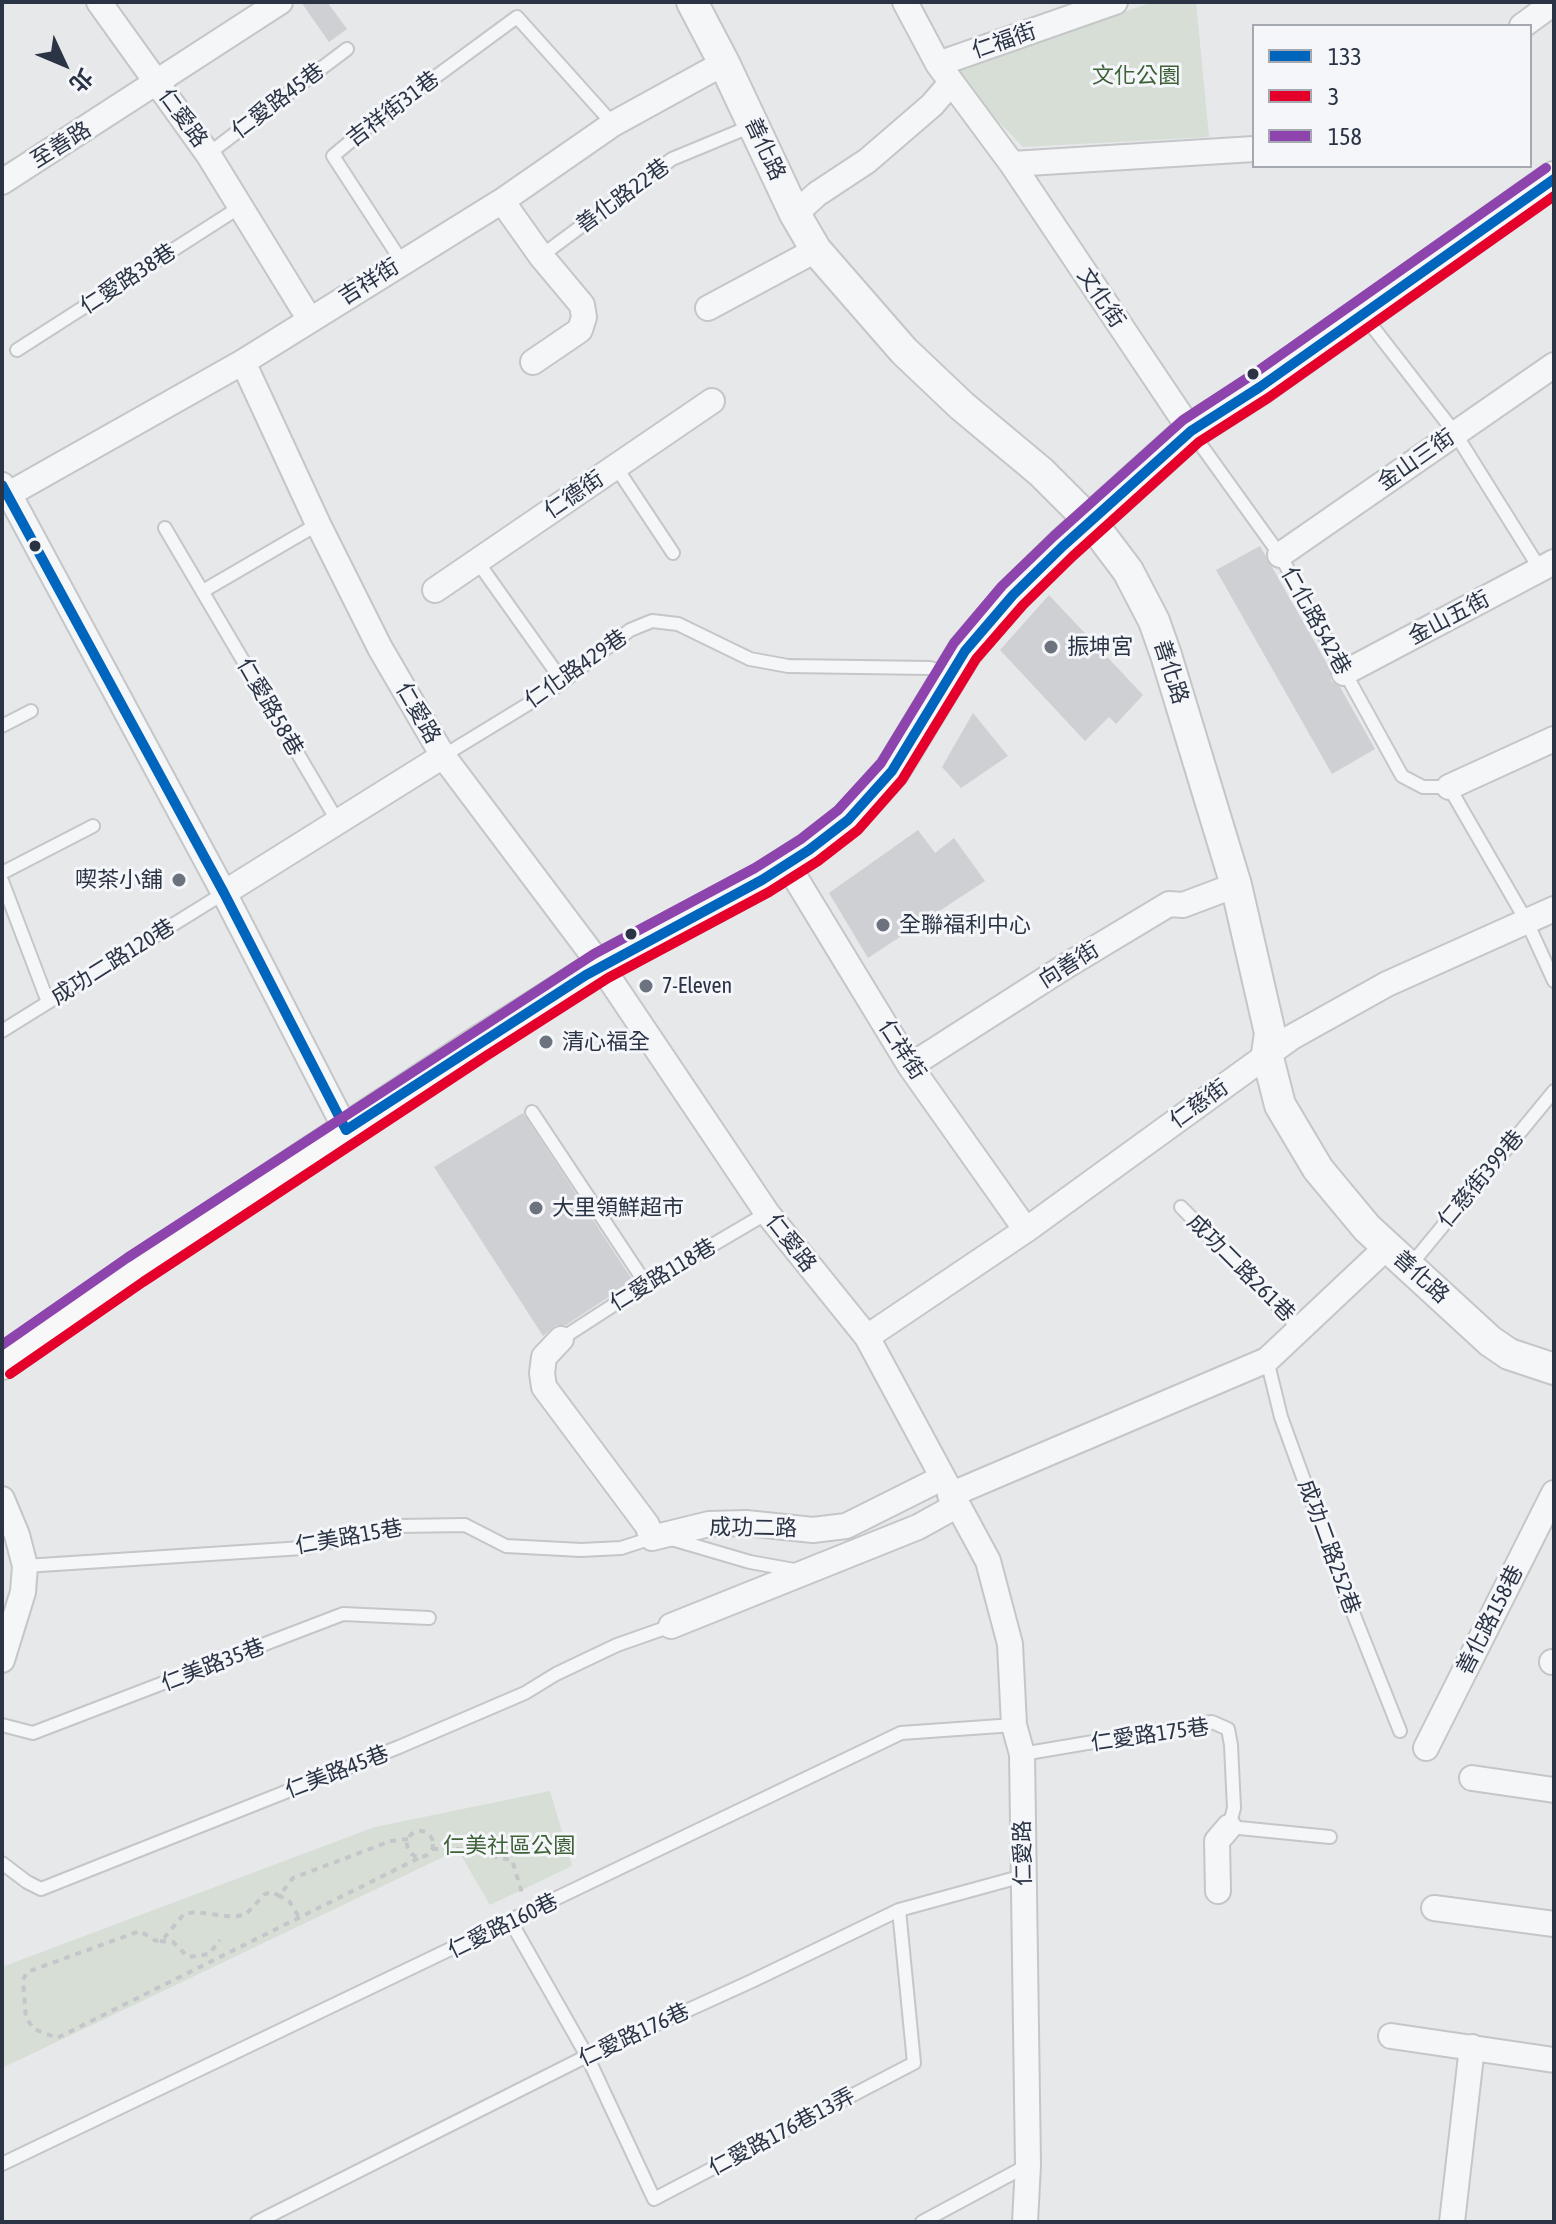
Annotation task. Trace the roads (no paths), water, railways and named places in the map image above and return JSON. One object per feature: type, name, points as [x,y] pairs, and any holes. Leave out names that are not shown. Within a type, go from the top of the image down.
[{"type":"main road","points":[[2,1362],[346,1130],[601,966],[787,864],[848,820],[892,771],[965,651],[1013,595],[1191,431],[1363,315],[1554,179]]},
{"type":"street","name":"仁愛路","points":[[99,2],[208,154],[310,320]]},
{"type":"street","name":"至善路","points":[[2,182],[280,2]]},
{"type":"street","name":"善化路","points":[[692,2],[795,214],[816,250],[904,351],[962,406],[1041,472],[1091,522],[1128,571],[1154,621],[1236,885],[1270,1033],[1267,1054],[1280,1105],[1301,1142],[1337,1194],[1398,1257],[1490,1341],[1509,1354],[1554,1369]]},
{"type":"street","name":"文化街","points":[[905,2],[944,73],[1012,164],[1191,431]]},
{"type":"street","name":"仁福街","points":[[944,73],[1115,2]]},
{"type":"street","points":[[1525,24],[1546,12]]},
{"type":"street","name":"吉祥街","points":[[6,489],[243,362],[502,201],[613,124],[724,63]]},
{"type":"street","points":[[795,214],[817,194],[867,161],[932,105],[944,73]]},
{"type":"street","points":[[1012,164],[1252,149]]},
{"type":"street","points":[[502,201],[541,256],[582,305],[584,317],[580,330],[533,362]]},
{"type":"street","points":[[708,308],[816,250]]},
{"type":"street","name":"仁愛路","points":[[243,362],[380,648],[443,756],[601,966],[767,1213],[867,1337],[988,1561],[1010,1644],[1014,1725],[1022,1754],[1028,2165],[1025,2222]]},
{"type":"street","name":"金山三街","points":[[1280,555],[1554,365]]},
{"type":"street","name":"仁德街","points":[[435,590],[712,401]]},
{"type":"street","points":[[6,489],[224,893],[346,1130]]},
{"type":"street","name":"金山五街","points":[[1344,673],[1547,566]]},
{"type":"street","points":[[1449,787],[1554,739]]},
{"type":"street","points":[[224,893],[443,756]]},
{"type":"street","name":"仁祥街","points":[[787,864],[910,1066],[1026,1230]]},
{"type":"street","name":"向善街","points":[[910,1066],[1169,904],[1183,905],[1236,885]]},
{"type":"street","name":"仁慈街","points":[[867,1337],[1026,1230],[1292,1037],[1387,984],[1554,909]]},
{"type":"street","name":"成功二路","points":[[652,1538],[709,1524],[746,1523],[813,1530],[846,1526],[949,1493],[1267,1360],[1301,1330],[1398,1257]]},
{"type":"street","points":[[561,1339],[544,1357],[544,1387],[647,1525],[652,1538]]},
{"type":"street","name":"成功二路","points":[[671,1626],[918,1527],[949,1493]]},
{"type":"street","name":"善化路158巷","points":[[1426,1748],[1554,1493]]},
{"type":"street","points":[[2,1499],[17,1535],[25,1566],[23,1592],[2,1660]]},
{"type":"street","points":[[1472,1778],[1554,1790]]},
{"type":"street","name":"仁愛路175巷","points":[[1218,1891],[1217,1841],[1229,1827]]},
{"type":"street","points":[[1434,1908],[1554,1924]]},
{"type":"street","points":[[1391,2036],[1554,2060]]},
{"type":"street","points":[[1452,2222],[1472,2047]]},
{"type":"lane","name":"吉祥街31巷","points":[[402,262],[333,156],[370,125],[517,17],[613,124]]},
{"type":"lane","name":"仁愛路45巷","points":[[208,154],[347,49]]},
{"type":"lane","name":"善化路22巷","points":[[541,256],[672,159],[754,125]]},
{"type":"lane","name":"仁愛路38巷","points":[[17,350],[240,207]]},
{"type":"lane","points":[[1363,315],[1455,433],[1547,566]]},
{"type":"lane","name":"仁化路542巷","points":[[1191,431],[1280,555],[1402,776],[1423,787],[1449,787]]},
{"type":"lane","points":[[616,467],[673,553]]},
{"type":"lane","points":[[203,591],[318,524]]},
{"type":"lane","name":"仁愛路58巷","points":[[165,528],[338,822]]},
{"type":"lane","points":[[477,561],[563,682]]},
{"type":"lane","name":"仁化路429巷","points":[[443,756],[563,682],[630,630],[652,621],[678,624],[750,659],[788,666],[930,668],[950,675]]},
{"type":"lane","points":[[2,726],[31,711]]},
{"type":"lane","points":[[1449,787],[1527,922],[1554,981]]},
{"type":"lane","points":[[2,873],[93,826]]},
{"type":"lane","points":[[2,881],[48,1002]]},
{"type":"lane","name":"成功二路120巷","points":[[2,1031],[224,893]]},
{"type":"lane","name":"仁慈街399巷","points":[[1398,1257],[1554,1091]]},
{"type":"lane","points":[[532,1112],[646,1284]]},
{"type":"lane","name":"成功二路261巷","points":[[1181,1207],[1301,1330]]},
{"type":"lane","name":"仁愛路118巷","points":[[561,1339],[646,1284],[767,1213]]},
{"type":"lane","name":"成功二路252巷","points":[[1267,1360],[1281,1417],[1400,1731]]},
{"type":"lane","name":"仁美路15巷","points":[[25,1566],[303,1548],[399,1526],[465,1525],[506,1546],[581,1550],[621,1548],[652,1538],[675,1540],[750,1562],[806,1573]]},
{"type":"lane","name":"仁美路35巷","points":[[2,1725],[33,1733],[343,1614],[429,1618]]},
{"type":"lane","name":"仁美路45巷","points":[[2,1863],[41,1889],[399,1747],[525,1693],[556,1674],[617,1645],[671,1626]]},
{"type":"lane","name":"仁愛路175巷","points":[[1022,1754],[1212,1722],[1228,1729],[1231,1745],[1234,1808],[1229,1827]]},
{"type":"lane","name":"仁愛路160巷","points":[[2,2164],[901,1733],[1014,1725]]},
{"type":"lane","points":[[1229,1827],[1330,1837]]},
{"type":"lane","name":"仁愛路176巷","points":[[257,2222],[587,2056],[899,1910],[1023,1876]]},
{"type":"lane","name":"仁愛路176巷13弄","points":[[587,2056],[654,2199],[914,2063],[899,1910]]},
{"type":"lane","points":[[511,1922],[587,2056]]},
{"type":"lane","points":[[922,2222],[1028,2165]]},
{"type":"place","name":"振坤宮","points":[[1051,647]]},
{"type":"place","name":"喫茶小舖","points":[[179,880]]},
{"type":"place","name":"全聯福利中心","points":[[883,925]]},
{"type":"place","name":"7-Eleven","points":[[646,986]]},
{"type":"place","name":"清心福全","points":[[546,1042]]},
{"type":"place","name":"大里領鮮超市","points":[[536,1208]]},
{"type":"park label","name":"文化公園","points":[[1136,76]]},
{"type":"park label","name":"仁美社區公園","points":[[509,1846]]}]
